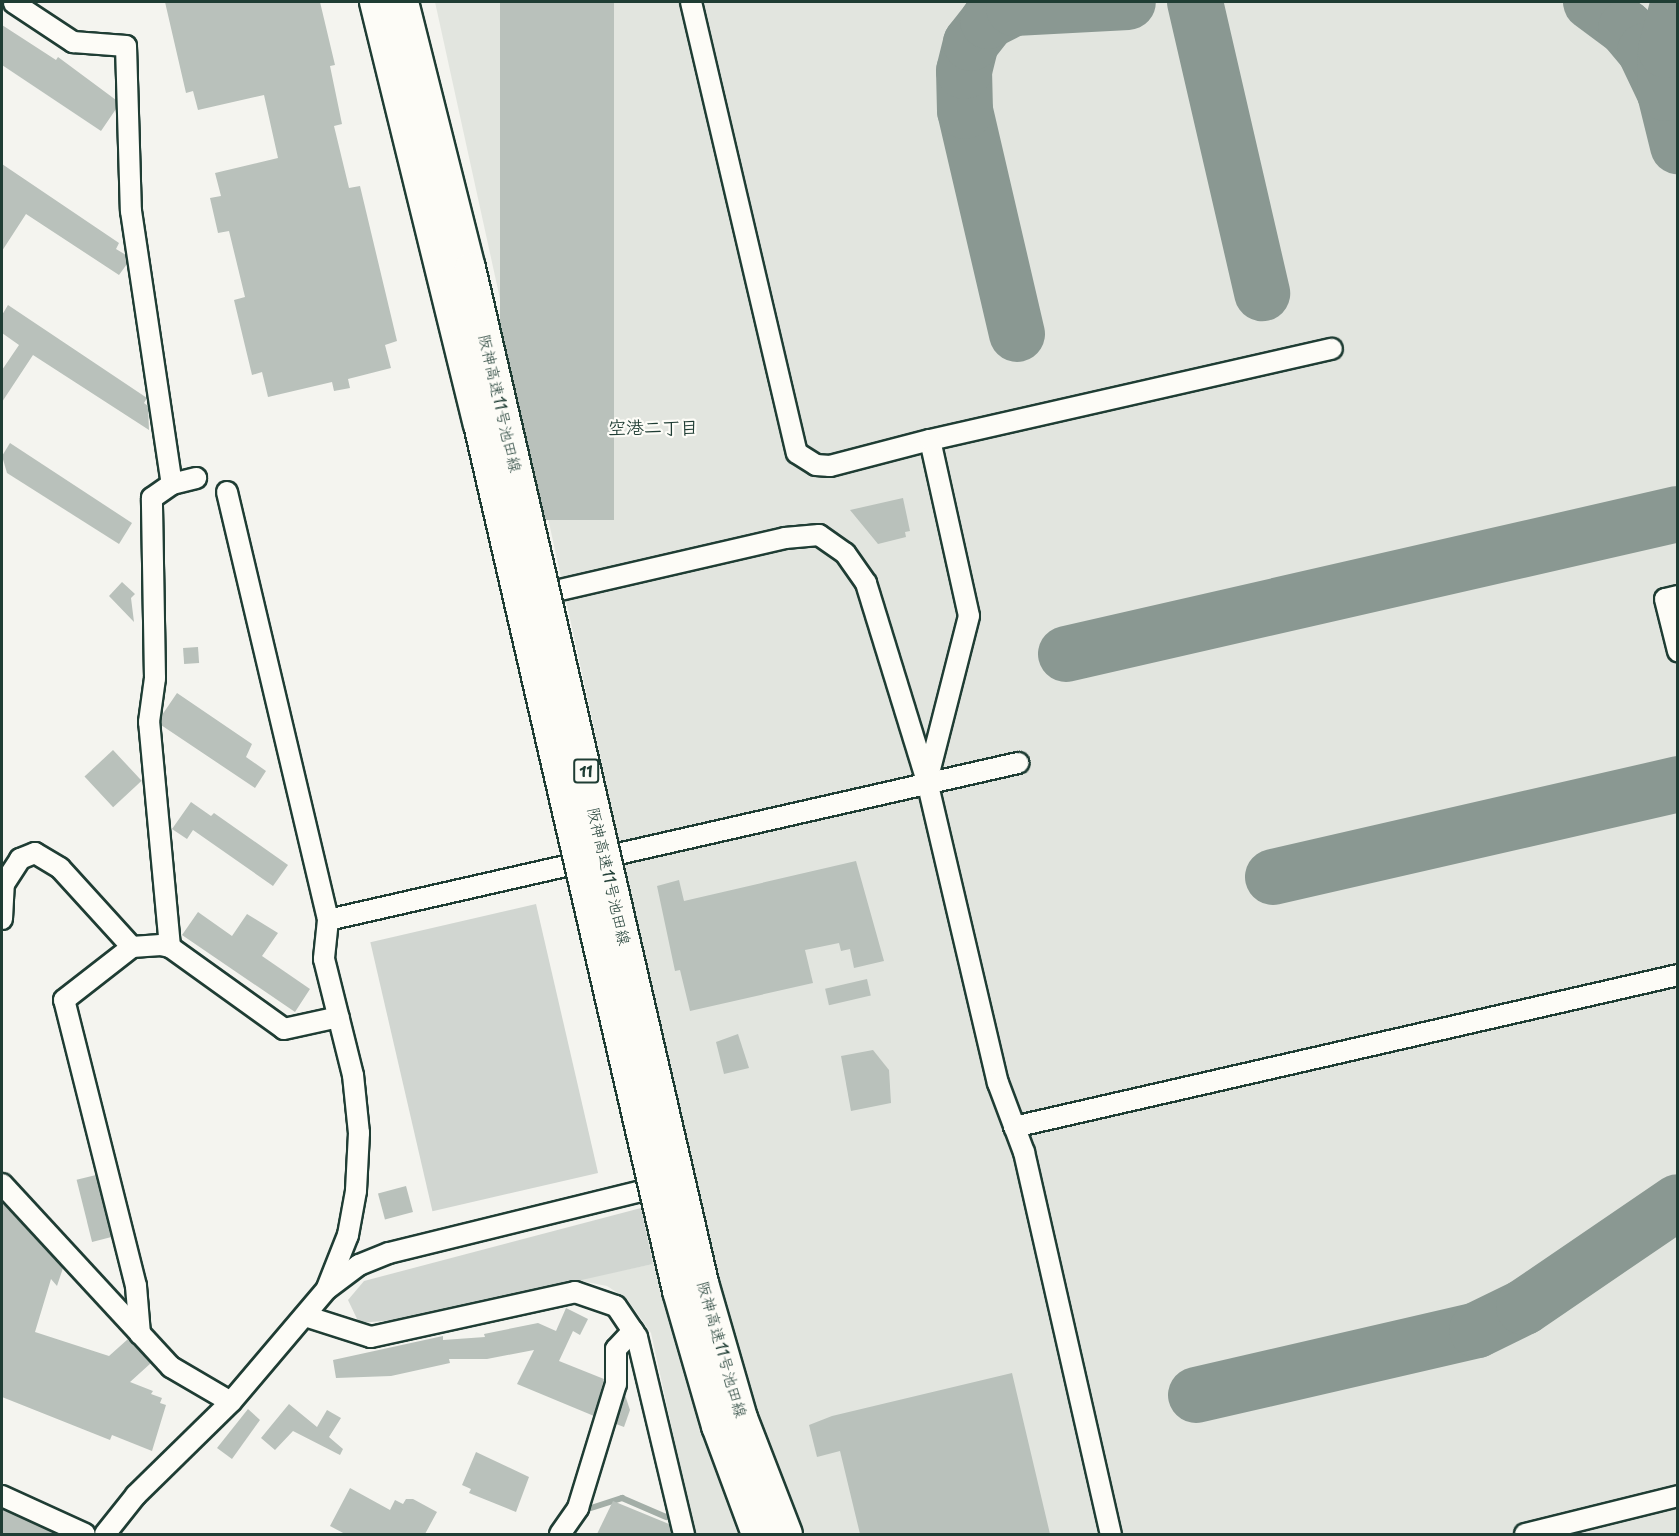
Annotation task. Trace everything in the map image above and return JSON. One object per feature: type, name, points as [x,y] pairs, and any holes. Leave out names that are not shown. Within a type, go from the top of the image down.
[{"type":"highway","name":"阪神高速11号池田線","points":[[375,2],[479,424],[678,1291],[717,1426],[757,1534]]},
{"type":"highway","name":"阪神高速11号池田線","points":[[403,2],[470,268],[703,1283],[742,1418],[787,1534]]},
{"type":"street","points":[[388,2],[749,1534]]},
{"type":"street","points":[[691,2],[797,453],[816,465],[830,466],[930,440],[1332,349]]},
{"type":"street","points":[[14,3],[73,42],[126,46],[131,211],[172,484]]},
{"type":"street","points":[[927,782],[969,616],[930,440]]},
{"type":"street","points":[[170,948],[149,722],[155,678],[152,498],[172,484],[196,478]]},
{"type":"street","points":[[226,492],[328,920],[324,959],[353,1075],[359,1164],[348,1235],[327,1289]]},
{"type":"street","points":[[530,597],[785,538],[819,536],[845,553],[866,583],[927,782],[998,1083],[1024,1152],[1111,1534]]},
{"type":"street","points":[[1677,596],[1665,599],[1677,651]]},
{"type":"street","points":[[328,920],[592,862],[927,782],[1018,763]]},
{"type":"street","points":[[2,919],[4,884],[20,859],[35,853],[60,868],[132,947]]},
{"type":"street","points":[[140,1334],[136,1286],[64,1000],[132,947],[170,948],[284,1029],[339,1017]]},
{"type":"street","points":[[1014,1127],[1677,975]]},
{"type":"street","points":[[2,1184],[140,1334],[180,1374],[231,1402]]},
{"type":"street","points":[[105,1534],[136,1495],[231,1402],[327,1289],[359,1265],[389,1253],[667,1185]]},
{"type":"street","points":[[304,1316],[371,1337],[575,1292],[616,1306],[633,1331],[684,1534]]},
{"type":"street","points":[[560,1534],[578,1508],[616,1384],[616,1349],[633,1331]]},
{"type":"street","points":[[2,1496],[85,1534]]},
{"type":"street","points":[[1525,1534],[1677,1496]]},
{"type":"shaded area","points":[[435,2],[1677,2],[1677,1534],[695,1534],[651,1333],[627,1299],[607,1286],[576,1280],[653,1264],[641,1208],[696,1194]]},
{"type":"shaded area","points":[[536,904],[598,1173],[432,1211],[370,942]]},
{"type":"shaded area","points":[[641,1208],[653,1264],[407,1319],[359,1323],[348,1300],[364,1281]]},
{"type":"building","points":[[165,2],[320,2],[335,65],[330,66],[342,124],[334,126],[349,188],[360,186],[397,341],[385,345],[391,368],[348,379],[350,388],[334,391],[332,382],[268,397],[262,372],[252,375],[234,300],[245,297],[229,231],[218,233],[210,198],[221,196],[215,173],[278,158],[264,95],[198,110],[193,91],[186,93]]},
{"type":"building","points":[[500,2],[614,2],[614,520],[500,520]]},
{"type":"building","points":[[2,25],[56,60],[58,57],[116,100],[116,109],[101,131],[2,65]]},
{"type":"building","points":[[2,164],[119,243],[116,249],[126,255],[127,264],[119,275],[26,214],[2,251]]},
{"type":"building","points":[[8,305],[147,398],[144,403],[148,406],[149,430],[33,355],[2,402],[2,370],[19,345],[2,333],[2,315]]},
{"type":"building","points":[[10,443],[132,523],[119,544],[7,473],[2,456]]},
{"type":"building","points":[[903,498],[910,531],[905,532],[906,537],[878,544],[850,510]]},
{"type":"building","points":[[122,582],[135,594],[131,598],[134,622],[109,596]]},
{"type":"building","points":[[198,647],[199,663],[184,664],[183,648]]},
{"type":"building","points":[[177,693],[252,744],[246,757],[266,771],[255,788],[161,725],[162,715]]},
{"type":"building","points":[[113,750],[142,781],[113,807],[84,777]]},
{"type":"building","points":[[191,802],[211,816],[214,813],[288,865],[273,886],[193,830],[187,839],[172,829]]},
{"type":"building","points":[[856,861],[884,961],[854,968],[850,949],[841,951],[839,943],[805,950],[813,983],[690,1011],[680,970],[675,971],[657,886],[679,880],[684,901]]},
{"type":"building","points":[[198,912],[232,936],[247,914],[278,933],[262,956],[310,989],[295,1012],[182,935]]},
{"type":"building","points":[[867,979],[871,996],[829,1005],[825,989]]},
{"type":"building","points":[[738,1034],[749,1068],[724,1074],[716,1042]]},
{"type":"building","points":[[873,1050],[889,1070],[891,1103],[851,1111],[841,1056]]},
{"type":"building","points":[[96,1175],[111,1237],[92,1242],[77,1180]]},
{"type":"building","points":[[406,1186],[413,1212],[385,1220],[378,1194]]},
{"type":"building","points":[[2,1203],[63,1268],[57,1286],[51,1279],[35,1332],[109,1356],[128,1339],[151,1363],[130,1382],[153,1391],[151,1394],[162,1398],[160,1403],[166,1405],[152,1451],[112,1435],[110,1440],[2,1397]]},
{"type":"building","points":[[566,1308],[588,1319],[580,1335],[573,1331],[559,1361],[604,1379],[594,1416],[517,1384],[534,1350],[487,1359],[449,1359],[450,1363],[391,1376],[336,1378],[333,1360],[443,1336],[443,1340],[485,1337],[484,1334],[538,1323],[556,1331]]},
{"type":"building","points":[[1012,1373],[1050,1534],[860,1534],[840,1451],[817,1457],[809,1425],[832,1416]]},
{"type":"building","points":[[625,1395],[630,1410],[624,1427],[616,1424]]},
{"type":"building","points":[[289,1404],[317,1427],[327,1410],[341,1418],[329,1437],[343,1449],[340,1455],[293,1431],[275,1450],[261,1438]]},
{"type":"building","points":[[248,1409],[260,1420],[232,1459],[217,1448]]},
{"type":"building","points":[[476,1452],[529,1477],[516,1512],[469,1493],[471,1489],[462,1485]]},
{"type":"building","points":[[350,1488],[390,1510],[395,1500],[403,1504],[406,1499],[413,1499],[437,1512],[425,1534],[345,1534],[330,1526]]},
{"type":"building","points":[[613,1501],[669,1524],[672,1534],[597,1534]]},
{"type":"building","points":[[2,1509],[57,1534],[2,1534]]},
{"type":"waterway","points":[[591,1508],[622,1498],[666,1517]]},
{"type":"taxiway","points":[[1017,334],[965,111],[964,71],[971,43],[988,21],[1014,8],[1128,2]]},
{"type":"taxiway","points":[[1195,2],[1262,293]]},
{"type":"taxiway","points":[[1591,2],[1626,28],[1645,51],[1665,93],[1678,146]]},
{"type":"taxiway","points":[[1665,93],[1666,50],[1678,5]]},
{"type":"taxiway","points":[[1066,654],[1678,514]]},
{"type":"taxiway","points":[[1273,877],[1678,784]]},
{"type":"taxiway","points":[[1196,1395],[1477,1330],[1524,1307],[1678,1202]]},
{"type":"district","name":"空港二丁目","points":[[653,427]]}]
